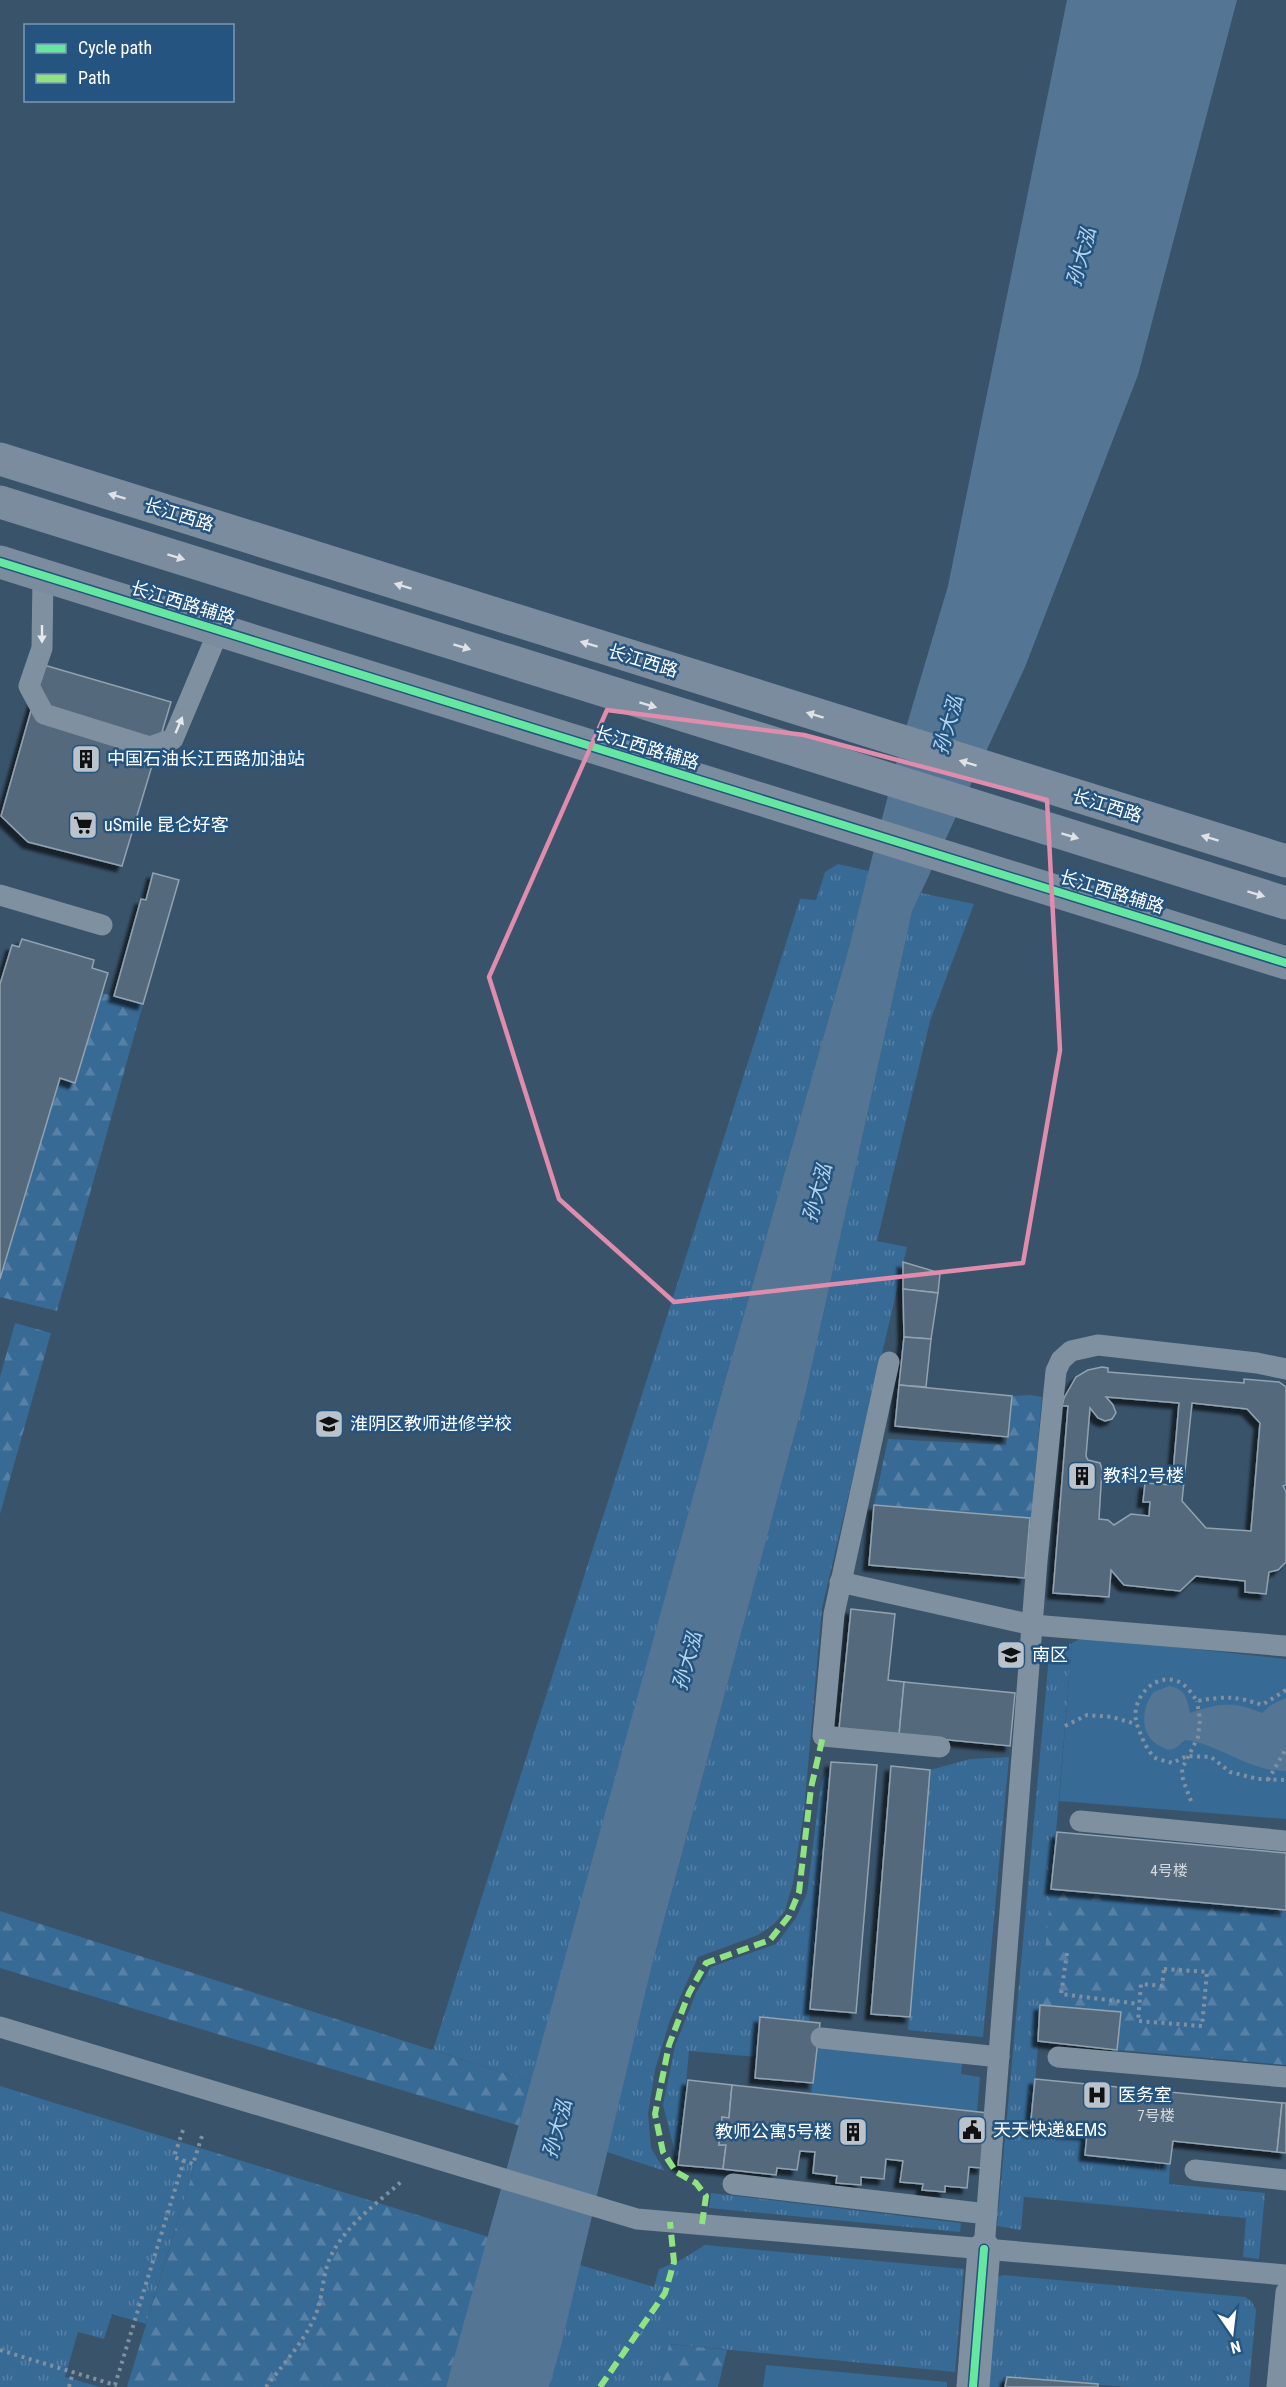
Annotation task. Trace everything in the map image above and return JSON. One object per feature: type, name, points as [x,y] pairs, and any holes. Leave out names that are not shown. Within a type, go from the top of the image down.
[{"type":"main road","name":"长江西路","points":[[0,459],[1286,861]]},
{"type":"main road","points":[[0,502],[1286,903]]},
{"type":"main road","name":"长江西路辅路","points":[[0,562],[1286,963]]},
{"type":"street","points":[[974,2387],[984,2248]]},
{"type":"lane","points":[[43,575],[42,648],[29,686],[44,714],[150,747],[173,739],[219,630]]},
{"type":"lane","points":[[0,895],[102,925]]},
{"type":"lane","points":[[984,2248],[1033,1625],[1056,1371],[1061,1360],[1071,1351],[1098,1345],[1257,1363],[1286,1369]]},
{"type":"lane","points":[[890,1362],[834,1614],[823,1736],[940,1747]]},
{"type":"lane","points":[[840,1582],[1033,1625],[1286,1646]]},
{"type":"lane","points":[[1080,1821],[1286,1841]]},
{"type":"lane","points":[[0,2027],[637,2219],[1286,2275]]},
{"type":"lane","points":[[821,2038],[999,2057]]},
{"type":"lane","points":[[1058,2057],[1286,2077]]},
{"type":"lane","points":[[1195,2170],[1286,2180]]},
{"type":"lane","points":[[733,2184],[987,2214]]},
{"type":"lane","points":[[1277,2387],[1286,2292]]},
{"type":"path","points":[[1190,1832],[1192,1803],[1183,1780],[1182,1769],[1187,1756],[1198,1737],[1198,1704],[1188,1689],[1178,1681],[1166,1680],[1152,1684],[1142,1693],[1136,1709],[1136,1724],[1144,1743],[1155,1757],[1172,1763],[1187,1756],[1211,1757],[1230,1772],[1258,1779],[1286,1780]]},
{"type":"path","points":[[1198,1704],[1224,1696],[1240,1697],[1262,1705],[1286,1690]]},
{"type":"path","points":[[1065,1726],[1088,1715],[1112,1717],[1136,1724]]},
{"type":"path","points":[[1268,1780],[1286,1749]]},
{"type":"path","points":[[1067,1953],[1061,1994],[1139,2004]]},
{"type":"path","points":[[1164,1969],[1207,1972],[1202,2026],[1138,2021],[1139,2004],[1141,1984],[1162,1986],[1164,1969]]},
{"type":"path","points":[[183,2130],[174,2157],[193,2163],[202,2136]]},
{"type":"path","points":[[266,2387],[308,2330],[321,2295],[326,2265],[334,2249],[355,2223],[430,2157]]},
{"type":"path","points":[[0,2350],[115,2385],[184,2160]]},
{"type":"path","points":[[69,2387],[73,2372]]},
{"type":"highlighted area","points":[[607,710],[804,735],[1047,800],[1060,1050],[1023,1263],[674,1302],[559,1199],[489,977]]},
{"type":"green space","points":[[838,864],[869,871],[723,1388],[532,2082],[433,2050],[800,899],[816,900],[825,872]]},
{"type":"green space","points":[[921,893],[974,904],[930,1021],[877,1241],[907,1247],[822,1608],[804,1811],[793,1883],[785,1911],[774,1924],[758,1935],[698,1957],[670,2020],[655,2070],[648,2114],[651,2148],[665,2171],[607,2152],[652,1965],[806,1392],[912,912]]},
{"type":"green space","points":[[102,993],[143,1004],[57,1311],[0,1297],[0,1279],[60,1078],[75,1083]]},
{"type":"green space","points":[[15,1323],[51,1333],[0,1514],[0,1377]]},
{"type":"green space","points":[[1012,1396],[1042,1397],[1031,1518],[874,1505],[888,1439],[1006,1445]]},
{"type":"green space","points":[[1084,1637],[1286,1659],[1286,1819],[1059,1801],[1072,1643]]},
{"type":"green space","points":[[1072,1643],[1031,2129],[1087,2134],[1085,2155],[1170,2164],[1169,2184],[1265,2193],[1259,2259],[1243,2257],[1246,2218],[1024,2197],[1021,2230],[997,2226],[1049,1656]]},
{"type":"green space","points":[[1009,1757],[983,2037],[908,2030],[930,1770],[970,1759]]},
{"type":"green space","points":[[831,1767],[809,2021],[760,2017],[757,2057],[689,2051],[678,2165],[663,2105],[675,2046],[696,1993],[711,1967],[776,1944],[796,1918],[807,1893],[820,1790],[823,1778]]},
{"type":"green space","points":[[1051,1889],[1286,1910],[1286,2065],[1117,2050],[1121,2012],[1040,2005]]},
{"type":"green space","points":[[0,1911],[532,2082],[520,2126],[0,1968]]},
{"type":"green space","points":[[818,2044],[963,2057],[961,2074],[980,2077],[977,2112],[811,2094]]},
{"type":"green space","points":[[0,2086],[200,2148],[146,2324],[112,2314],[104,2339],[78,2332],[65,2377],[100,2387],[0,2387]]},
{"type":"green space","points":[[200,2148],[489,2237],[446,2387],[127,2387]]},
{"type":"green space","points":[[711,2193],[961,2223],[960,2232],[709,2208]]},
{"type":"green space","points":[[705,2245],[964,2269],[955,2372],[670,2344],[661,2387],[549,2387],[580,2265],[654,2287],[659,2269],[679,2261]]},
{"type":"green space","points":[[1003,2275],[1245,2297],[1252,2302],[1256,2310],[1249,2387],[1128,2387],[1003,2377],[1001,2387],[988,2387],[996,2282],[998,2277]]},
{"type":"green space","points":[[669,2344],[727,2350],[718,2387],[661,2387]]},
{"type":"green space","points":[[766,2365],[947,2382],[947,2387],[763,2387]]},
{"type":"water","name":"孙大泓","points":[[1067,0],[1237,0],[1138,375],[1025,667],[912,912],[806,1392],[652,1965],[561,2346],[549,2387],[446,2387],[723,1388],[849,947],[902,741],[948,586]]},
{"type":"water","points":[[1169,1686],[1182,1692],[1187,1699],[1190,1713],[1218,1705],[1235,1705],[1262,1713],[1271,1705],[1286,1698],[1286,1771],[1258,1767],[1198,1742],[1185,1740],[1176,1748],[1169,1750],[1153,1741],[1145,1728],[1146,1705],[1154,1692]]},
{"type":"building","name":"中国石油长江西路加油站","points":[[44,665],[171,702],[122,866],[28,842],[1,816]]},
{"type":"building","points":[[153,873],[179,880],[143,1004],[114,996],[141,899],[146,900]]},
{"type":"building","points":[[22,939],[94,960],[92,968],[108,973],[75,1083],[60,1078],[0,1279],[0,984],[12,945],[19,947]]},
{"type":"building","points":[[903,1262],[940,1273],[938,1293],[903,1289]]},
{"type":"building","points":[[903,1289],[938,1293],[931,1339],[904,1337]]},
{"type":"building","points":[[904,1337],[931,1339],[926,1387],[899,1385]]},
{"type":"building","name":"教科2号楼","points":[[1102,1367],[1108,1368],[1108,1372],[1244,1383],[1244,1379],[1279,1382],[1286,1387],[1286,1485],[1283,1486],[1286,1492],[1286,1562],[1278,1570],[1269,1572],[1266,1594],[1245,1592],[1245,1581],[1196,1576],[1180,1591],[1124,1585],[1111,1570],[1109,1597],[1053,1593],[1068,1406],[1062,1406],[1076,1377],[1088,1370]],"holes":[[[1106,1397],[1179,1403],[1172,1485],[1145,1483],[1143,1502],[1150,1502],[1149,1516],[1131,1514],[1114,1525],[1108,1520],[1099,1519],[1102,1469],[1100,1463],[1088,1460],[1086,1456],[1090,1408],[1098,1418],[1105,1421],[1112,1419],[1116,1413]],[[1192,1403],[1247,1409],[1260,1423],[1251,1531],[1206,1528],[1182,1501]]]},
{"type":"building","points":[[899,1385],[1012,1396],[1008,1437],[895,1426]]},
{"type":"building","points":[[874,1505],[1030,1518],[1025,1578],[869,1565]]},
{"type":"building","points":[[851,1609],[895,1614],[888,1680],[904,1682],[899,1735],[839,1729]]},
{"type":"building","points":[[904,1682],[1015,1693],[1010,1746],[899,1735]]},
{"type":"building","points":[[831,1762],[877,1765],[856,2013],[810,2009]]},
{"type":"building","points":[[891,1766],[930,1770],[910,2017],[871,2014]]},
{"type":"building","points":[[1057,1832],[1286,1853],[1286,1910],[1051,1889]]},
{"type":"building","points":[[1040,2005],[1121,2012],[1117,2050],[1038,2041]]},
{"type":"building","points":[[760,2017],[820,2023],[813,2083],[755,2078]]},
{"type":"building","points":[[1035,2079],[1282,2103],[1277,2152],[1173,2141],[1170,2164],[1085,2155],[1087,2134],[1030,2130]]},
{"type":"building","points":[[688,2080],[732,2085],[729,2118],[722,2117],[719,2145],[726,2145],[723,2169],[678,2165]]},
{"type":"building","name":"教师公寓5号楼","points":[[732,2085],[988,2113],[982,2168],[969,2167],[967,2188],[945,2186],[945,2192],[922,2190],[923,2184],[900,2182],[903,2161],[886,2159],[884,2179],[861,2177],[861,2185],[836,2183],[837,2176],[813,2173],[815,2152],[800,2151],[797,2170],[777,2168],[776,2175],[723,2169],[726,2145],[719,2145],[722,2117],[729,2118]]},
{"type":"building","points":[[1282,2103],[1286,2103],[1286,2153],[1277,2152]]},
{"type":"building","points":[[1007,2377],[1098,2384],[1098,2387],[1005,2387]]},
{"type":"marked path","points":[[702,2224],[706,2196],[696,2183],[676,2172],[663,2152],[655,2114],[669,2045],[689,1993],[706,1963],[770,1940],[789,1916],[799,1892],[811,1788],[823,1736]]},
{"type":"marked path","points":[[600,2387],[665,2293],[674,2262],[670,2222]]},
{"type":"cycle path","points":[[0,562],[1286,963]]},
{"type":"cycle path","points":[[973,2387],[984,2249]]},
{"type":"place","name":"中国石油长江西路加油站","points":[[86,759]]},
{"type":"place","name":"uSmile 昆仑好客","points":[[83,825]]},
{"type":"place","name":"淮阴区教师进修学校","points":[[329,1424]]},
{"type":"place","name":"教科2号楼","points":[[1082,1476]]},
{"type":"place","name":"南区","points":[[1011,1655]]},
{"type":"place","name":"医务室","points":[[1097,2095]]},
{"type":"place","name":"天天快递&EMS","points":[[972,2130]]},
{"type":"place","name":"教师公寓5号楼","points":[[853,2132]]}]
